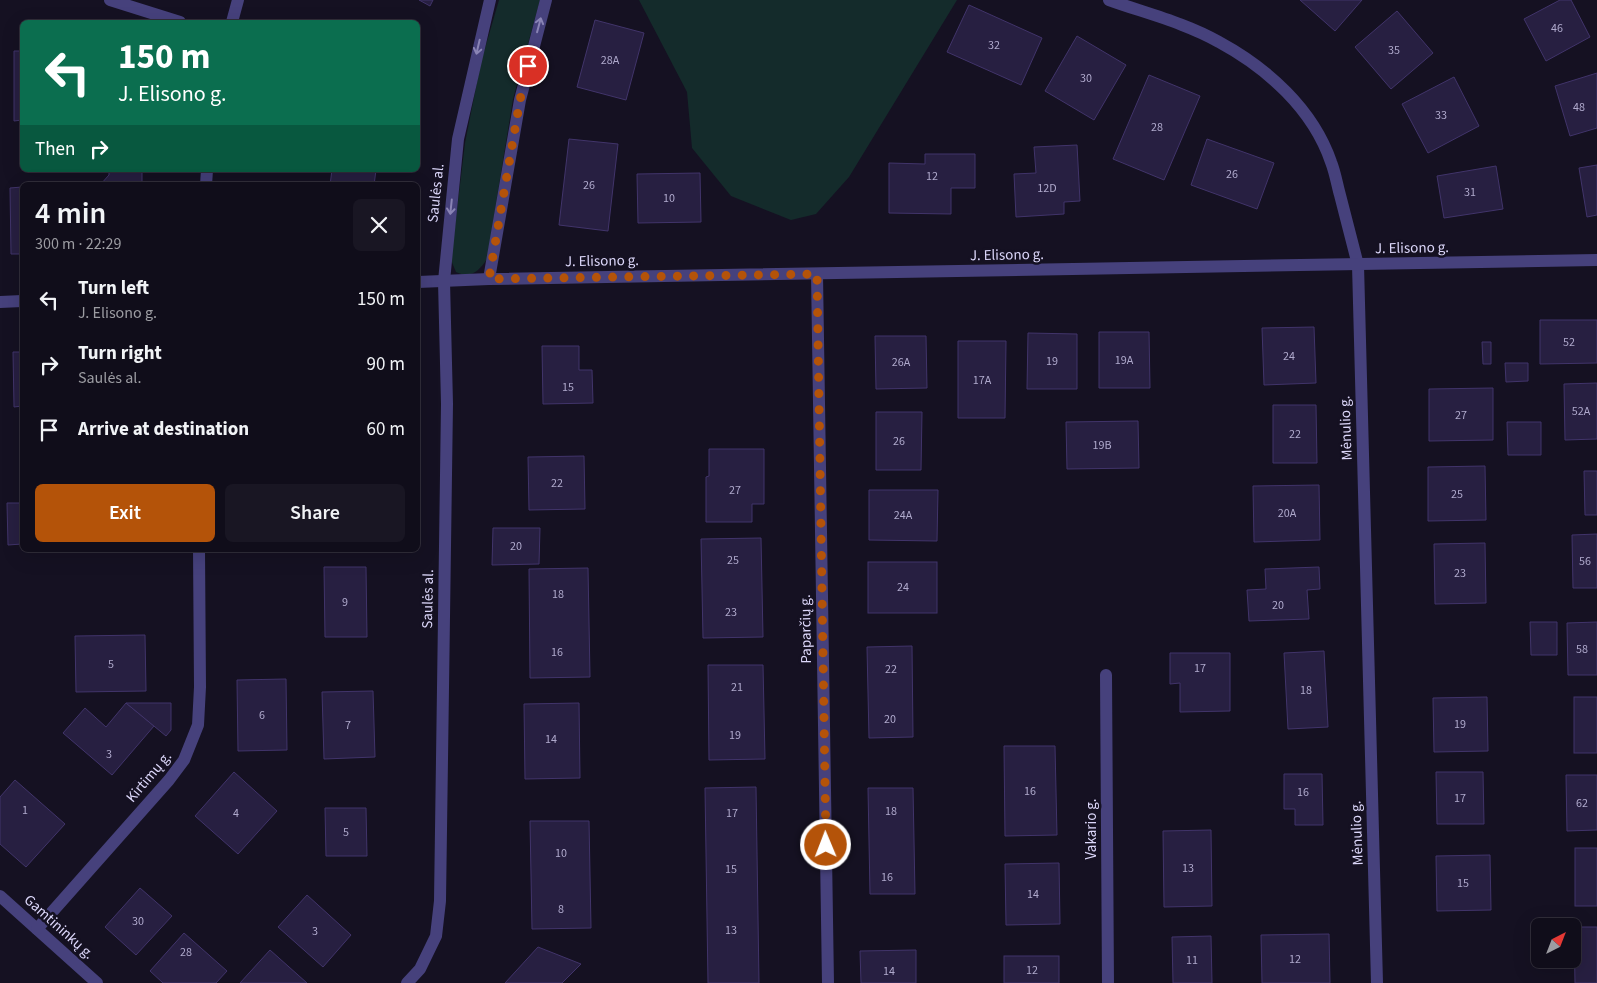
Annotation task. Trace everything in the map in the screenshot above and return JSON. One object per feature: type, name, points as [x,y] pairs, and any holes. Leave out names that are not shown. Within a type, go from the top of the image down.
[{"type":"street","points":[[110,0],[174,20]]},
{"type":"street","points":[[233,20],[238,0]]},
{"type":"street","name":"Saulės al.","points":[[407,983],[420,969],[436,936],[440,901],[447,404],[444,281],[458,139],[490,0]]},
{"type":"street","points":[[489,279],[520,100],[546,0]]},
{"type":"street","name":"Mėnulio g.","points":[[1109,0],[1186,27],[1218,41],[1247,59],[1271,78],[1308,118],[1320,136],[1331,162],[1358,265],[1378,983]]},
{"type":"street","name":"J. Elisono g.","points":[[420,282],[489,279],[1597,260]]},
{"type":"street","name":"Paparčių g.","points":[[817,274],[828,983]]},
{"type":"street","points":[[0,302],[20,301]]},
{"type":"street","name":"Kirtimų g.","points":[[37,929],[169,780],[184,760],[198,725],[200,687],[199,552]]},
{"type":"street","name":"Vakario g.","points":[[1106,674],[1108,983]]},
{"type":"street","name":"Gamtininkų g.","points":[[0,896],[97,983]]},
{"type":"green space","points":[[499,0],[540,0],[513,99],[487,259],[478,270],[466,275],[456,272],[451,260],[465,143],[481,62]]},
{"type":"green space","points":[[639,0],[957,0],[849,177],[816,214],[791,220],[731,196],[692,148],[687,92]]},
{"type":"building","points":[[419,0],[433,0],[430,6]]},
{"type":"building","points":[[1300,0],[1362,0],[1335,31]]},
{"type":"building","points":[[1560,0],[1571,0],[1590,37],[1546,61],[1524,19]]},
{"type":"building","points":[[969,5],[1042,38],[1021,85],[947,52]]},
{"type":"building","points":[[1397,11],[1433,53],[1391,89],[1355,47]]},
{"type":"building","points":[[595,20],[644,33],[626,100],[577,87]]},
{"type":"building","points":[[1077,36],[1126,65],[1094,120],[1045,91]]},
{"type":"building","points":[[14,51],[20,51],[20,120],[14,121]]},
{"type":"building","points":[[1597,73],[1597,128],[1570,136],[1555,86]]},
{"type":"building","points":[[1149,75],[1200,96],[1164,180],[1113,159]]},
{"type":"building","points":[[1454,77],[1479,126],[1428,153],[1402,104]]},
{"type":"building","points":[[569,139],[618,144],[608,231],[559,225]]},
{"type":"building","points":[[1207,139],[1274,163],[1257,209],[1191,185]]},
{"type":"building","points":[[1077,145],[1080,201],[1064,202],[1064,214],[1016,217],[1014,174],[1036,173],[1034,147]]},
{"type":"building","points":[[925,154],[975,154],[975,188],[951,188],[951,214],[889,213],[889,163],[925,164]]},
{"type":"building","points":[[1597,165],[1597,215],[1587,217],[1579,168]]},
{"type":"building","points":[[1496,166],[1503,209],[1444,218],[1437,176]]},
{"type":"building","points":[[109,172],[142,172],[142,182],[103,182],[109,175]]},
{"type":"building","points":[[332,172],[376,172],[374,182],[330,182]]},
{"type":"building","points":[[700,173],[701,222],[638,223],[637,174]]},
{"type":"building","points":[[20,187],[20,254],[11,254],[10,188]]},
{"type":"building","points":[[1540,320],[1597,320],[1597,363],[1540,364]]},
{"type":"building","points":[[1314,327],[1316,383],[1264,385],[1262,328]]},
{"type":"building","points":[[1099,332],[1149,332],[1150,388],[1099,388]]},
{"type":"building","points":[[1028,333],[1077,334],[1077,389],[1027,389]]},
{"type":"building","points":[[875,336],[926,336],[927,388],[876,389]]},
{"type":"building","points":[[958,341],[1006,341],[1005,418],[958,418]]},
{"type":"building","points":[[1482,342],[1491,342],[1491,364],[1483,364]]},
{"type":"building","points":[[542,346],[579,346],[579,370],[592,370],[593,403],[543,404]]},
{"type":"building","points":[[13,352],[20,352],[20,406],[14,407]]},
{"type":"building","points":[[1505,363],[1528,363],[1528,381],[1506,382]]},
{"type":"building","points":[[1597,383],[1597,439],[1565,440],[1564,384]]},
{"type":"building","points":[[1493,388],[1493,440],[1429,441],[1429,389]]},
{"type":"building","points":[[1273,405],[1316,405],[1317,463],[1273,463]]},
{"type":"building","points":[[876,412],[922,412],[921,470],[876,470]]},
{"type":"building","points":[[1138,421],[1139,468],[1067,469],[1066,422]]},
{"type":"building","points":[[1507,422],[1541,422],[1541,455],[1508,455]]},
{"type":"building","points":[[709,449],[764,449],[764,504],[752,504],[752,522],[706,522],[706,477],[709,476]]},
{"type":"building","points":[[584,456],[585,509],[529,510],[528,457]]},
{"type":"building","points":[[1485,466],[1486,520],[1428,521],[1428,467]]},
{"type":"building","points":[[1584,471],[1597,471],[1597,515],[1585,515]]},
{"type":"building","points":[[1319,485],[1320,540],[1254,542],[1253,486]]},
{"type":"building","points":[[869,490],[938,490],[937,541],[869,540]]},
{"type":"building","points":[[7,503],[20,503],[20,544],[8,545]]},
{"type":"building","points":[[493,528],[540,528],[539,564],[492,565]]},
{"type":"building","points":[[1597,534],[1597,588],[1573,588],[1572,535]]},
{"type":"building","points":[[761,538],[763,637],[703,638],[701,539]]},
{"type":"building","points":[[1485,543],[1486,603],[1435,604],[1434,544]]},
{"type":"building","points":[[868,562],[937,562],[937,613],[868,613]]},
{"type":"building","points":[[324,567],[366,567],[367,637],[325,637]]},
{"type":"building","points":[[1319,567],[1320,589],[1307,590],[1309,619],[1249,621],[1247,590],[1266,589],[1265,569]]},
{"type":"building","points":[[588,568],[590,677],[530,678],[529,569]]},
{"type":"building","points":[[1530,622],[1557,622],[1557,655],[1531,655]]},
{"type":"building","points":[[1597,622],[1597,675],[1568,675],[1567,623]]},
{"type":"building","points":[[145,635],[146,691],[76,692],[75,636]]},
{"type":"building","points":[[912,646],[913,737],[869,738],[867,647]]},
{"type":"building","points":[[1324,651],[1328,727],[1288,729],[1284,653]]},
{"type":"building","points":[[1170,653],[1230,653],[1230,711],[1180,712],[1180,683],[1170,684]]},
{"type":"building","points":[[708,665],[763,665],[765,759],[709,760]]},
{"type":"building","points":[[286,679],[287,750],[238,751],[237,680]]},
{"type":"building","points":[[373,691],[375,757],[324,759],[322,692]]},
{"type":"building","points":[[1487,697],[1488,751],[1434,752],[1433,698]]},
{"type":"building","points":[[1574,697],[1597,697],[1597,753],[1574,753]]},
{"type":"building","points":[[126,703],[154,726],[112,775],[63,733],[85,708],[106,727]]},
{"type":"building","points":[[126,703],[171,703],[171,730],[166,736]]},
{"type":"building","points":[[579,703],[580,778],[525,779],[524,704]]},
{"type":"building","points":[[1004,746],[1055,746],[1057,835],[1005,836]]},
{"type":"building","points":[[234,772],[277,811],[238,854],[195,816]]},
{"type":"building","points":[[1436,772],[1483,772],[1484,824],[1437,824]]},
{"type":"building","points":[[1284,774],[1322,774],[1323,825],[1295,825],[1295,809],[1284,809]]},
{"type":"building","points":[[1566,775],[1597,775],[1597,830],[1567,831]]},
{"type":"building","points":[[15,780],[65,824],[26,867],[0,844],[0,797]]},
{"type":"building","points":[[756,787],[759,983],[708,983],[705,788]]},
{"type":"building","points":[[868,788],[913,788],[915,894],[870,894]]},
{"type":"building","points":[[325,808],[366,808],[367,856],[326,856]]},
{"type":"building","points":[[530,821],[589,821],[591,928],[532,929]]},
{"type":"building","points":[[1211,830],[1212,906],[1164,907],[1163,831]]},
{"type":"building","points":[[1575,848],[1597,848],[1597,906],[1575,906]]},
{"type":"building","points":[[1490,855],[1491,910],[1437,911],[1436,856]]},
{"type":"building","points":[[1059,863],[1060,924],[1006,925],[1005,864]]},
{"type":"building","points":[[140,888],[172,916],[136,955],[105,927]]},
{"type":"building","points":[[307,895],[351,935],[323,967],[278,927]]},
{"type":"building","points":[[1581,927],[1597,927],[1597,983],[1575,983],[1575,968],[1581,968]]},
{"type":"building","points":[[184,933],[227,971],[216,983],[163,983],[150,971]]},
{"type":"building","points":[[1329,934],[1330,983],[1262,983],[1261,935]]},
{"type":"building","points":[[1211,936],[1212,983],[1173,983],[1172,937]]},
{"type":"building","points":[[538,947],[581,964],[562,983],[505,983]]},
{"type":"building","points":[[270,950],[307,983],[240,983]]},
{"type":"building","points":[[916,950],[916,983],[861,983],[860,951]]},
{"type":"building","points":[[1004,956],[1059,956],[1059,983],[1004,983]]},
{"type":"route","points":[[528,66],[520,100],[489,279],[817,274],[826,845]]}]
